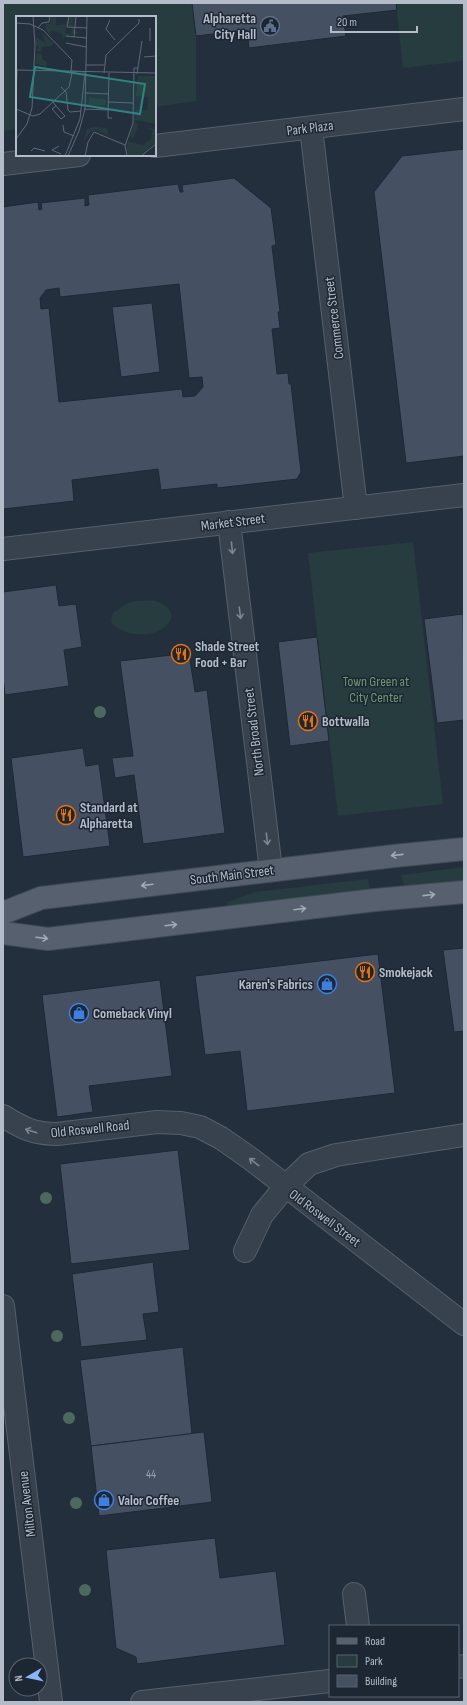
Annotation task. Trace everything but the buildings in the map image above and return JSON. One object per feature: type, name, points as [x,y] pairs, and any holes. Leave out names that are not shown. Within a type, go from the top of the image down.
[{"type":"main road","name":"South Main Street","points":[[3,913],[41,898],[270,870],[464,849]]},
{"type":"main road","points":[[3,933],[48,939],[376,900],[464,892]]},
{"type":"street","name":"Park Plaza","points":[[156,146],[464,109]]},
{"type":"street","name":"Commerce Street","points":[[311,128],[356,508]]},
{"type":"street","points":[[3,164],[71,156]]},
{"type":"street","name":"Market Street","points":[[3,549],[464,495]]},
{"type":"street","name":"North Broad Street","points":[[229,522],[270,870]]},
{"type":"street","name":"Old Roswell Road","points":[[3,1116],[26,1129],[46,1134],[157,1122],[181,1122]]},
{"type":"street","name":"Old Roswell Street","points":[[181,1122],[200,1127],[220,1138],[251,1160],[464,1324]]},
{"type":"street","points":[[245,1251],[262,1215],[285,1187],[309,1164],[336,1155],[464,1135]]},
{"type":"street","name":"Milton Avenue","points":[[3,1306],[51,1702]]},
{"type":"street","points":[[354,1594],[358,1625]]},
{"type":"street","points":[[142,1702],[329,1681]]},
{"type":"green space","points":[[3,3],[192,3],[196,36],[196,101],[156,107],[156,16],[16,16],[16,129],[3,131]]},
{"type":"green space","points":[[396,3],[464,3],[464,61],[403,68]]},
{"type":"green space","name":"Town Green at City Center","points":[[413,542],[443,804],[338,816],[308,553]]},
{"type":"green space","points":[[136,601],[155,601],[163,604],[171,613],[170,621],[161,630],[146,634],[130,633],[116,627],[111,622],[113,613],[128,603]]},
{"type":"green space","points":[[464,867],[464,885],[405,889],[401,875]]},
{"type":"green space","points":[[368,879],[370,893],[228,907],[227,902],[255,892]]},
{"type":"place","name":"Alpharetta City Hall","points":[[270,26]]},
{"type":"place","name":"Shade Street Food + Bar","points":[[181,654]]},
{"type":"place","name":"Bottwalla","points":[[308,721]]},
{"type":"place","name":"Standard at Alpharetta","points":[[66,815]]},
{"type":"place","name":"Smokejack","points":[[365,972]]},
{"type":"place","name":"Karen's Fabrics","points":[[327,984]]},
{"type":"place","name":"Comeback Vinyl","points":[[79,1013]]},
{"type":"place","name":"Valor Coffee","points":[[104,1500]]}]
